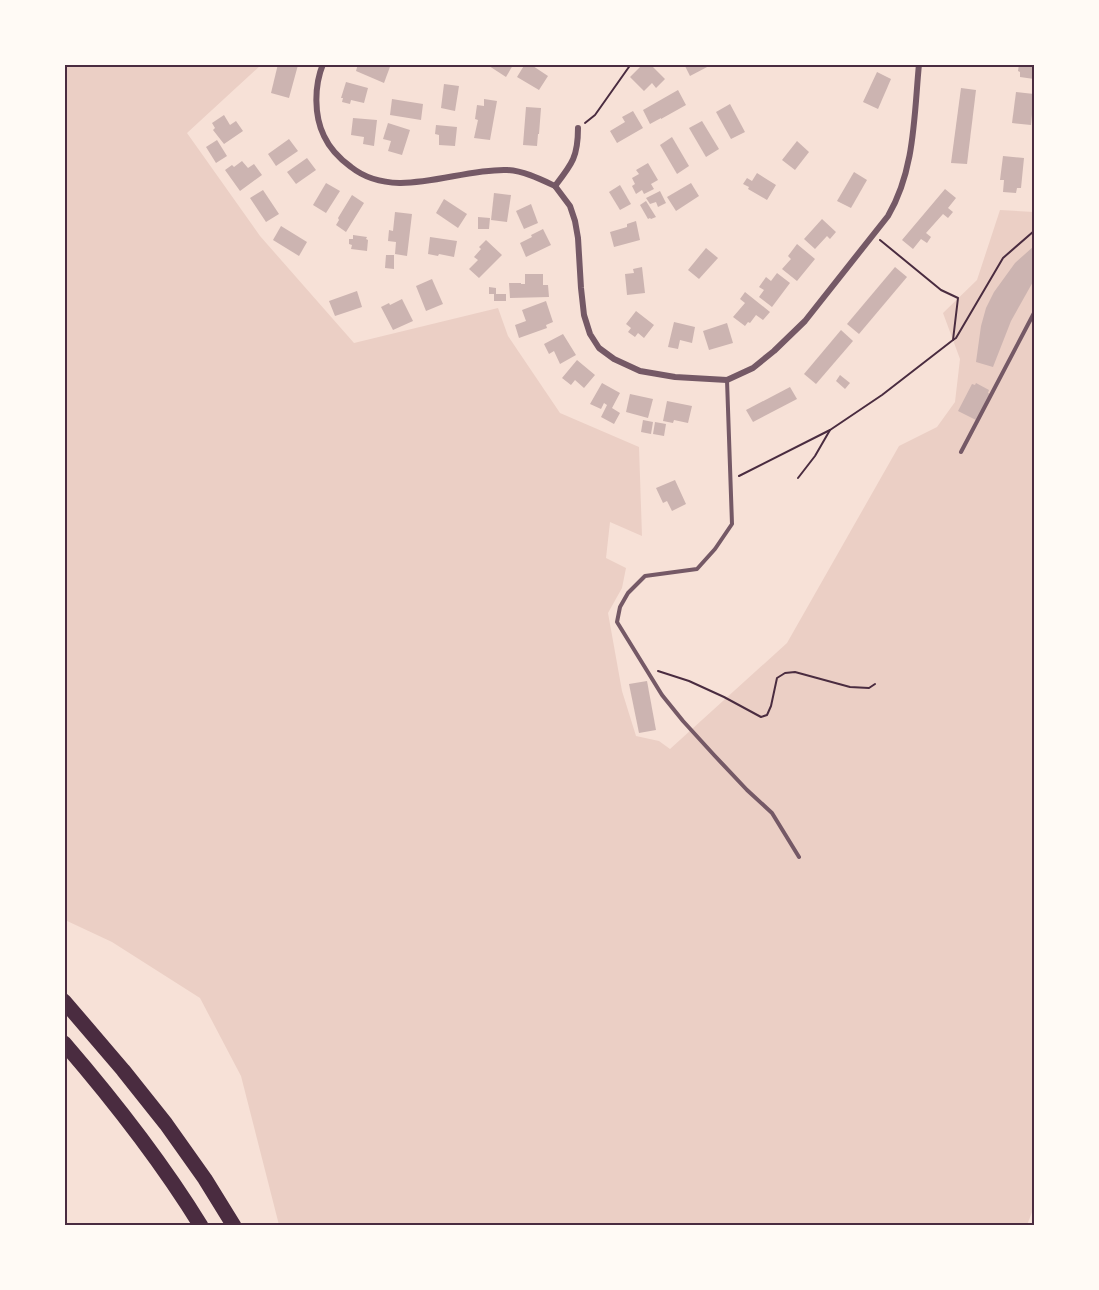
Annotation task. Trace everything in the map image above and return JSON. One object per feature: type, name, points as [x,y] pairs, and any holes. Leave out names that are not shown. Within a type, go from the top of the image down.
[{"type":"highway","points":[[64,1001],[166,1124],[234,1226]]},
{"type":"highway","points":[[64,1042],[135,1129],[201,1226]]},
{"type":"street","points":[[323,64],[316,104],[322,131],[338,156],[356,171],[374,180],[389,182],[428,181],[483,170],[510,170],[531,175],[555,186],[570,206],[575,221],[584,315],[590,334],[599,348],[614,359],[640,371],[675,377],[727,380],[753,368],[805,321],[888,216],[904,181],[910,158],[919,64]]},
{"type":"street","points":[[555,186],[572,164],[578,145],[578,128]]},
{"type":"lane","points":[[961,453],[1035,313]]},
{"type":"lane","points":[[727,380],[732,524],[715,549],[697,569],[645,576],[628,593],[620,607],[617,622],[662,695],[747,790],[772,813],[799,857]]},
{"type":"path","points":[[578,128],[595,115],[631,64]]},
{"type":"path","points":[[731,480],[830,430],[882,395],[956,338],[1004,258],[1035,231]]},
{"type":"path","points":[[873,234],[941,290],[958,298],[953,340]]},
{"type":"path","points":[[798,478],[815,456],[830,430]]},
{"type":"path","points":[[646,668],[690,681],[760,717],[767,715],[777,678],[785,673],[795,672],[850,687],[869,688],[875,684]]},
{"type":"shaded area","points":[[64,65],[261,65],[187,133],[260,236],[354,343],[498,308],[508,336],[560,413],[639,447],[642,536],[610,522],[606,558],[626,568],[622,588],[608,613],[622,691],[636,736],[659,741],[670,749],[787,643],[899,446],[937,427],[955,402],[960,359],[943,313],[977,280],[1000,210],[1034,212],[1034,1207],[1027,1225],[279,1225],[241,1076],[200,998],[112,942],[65,920]]},
{"type":"building","points":[[278,64],[298,65],[289,98],[271,93]]},
{"type":"building","points":[[358,64],[391,64],[384,83],[356,71]]},
{"type":"building","points":[[486,64],[512,64],[513,65],[506,77]]},
{"type":"building","points":[[525,64],[533,66],[548,76],[539,90],[517,77]]},
{"type":"building","points":[[643,64],[650,64],[665,79],[656,88],[652,83],[644,91],[630,77]]},
{"type":"building","points":[[684,64],[708,64],[709,66],[690,76]]},
{"type":"building","points":[[1019,64],[1034,64],[1034,79],[1020,77]]},
{"type":"building","points":[[877,72],[891,79],[878,109],[863,102]]},
{"type":"building","points":[[346,82],[368,88],[364,103],[351,100],[350,104],[342,102]]},
{"type":"building","points":[[444,84],[459,86],[455,111],[441,108]]},
{"type":"building","points":[[961,88],[976,90],[967,164],[951,163]]},
{"type":"building","points":[[678,90],[686,105],[650,124],[643,110]]},
{"type":"building","points":[[1016,92],[1034,94],[1031,125],[1012,123]]},
{"type":"building","points":[[392,99],[423,104],[421,120],[390,115]]},
{"type":"building","points":[[484,99],[497,101],[490,140],[474,138],[478,120],[475,119],[477,105],[484,106]]},
{"type":"building","points":[[730,104],[745,132],[731,139],[716,112]]},
{"type":"building","points":[[526,107],[541,108],[537,146],[523,145]]},
{"type":"building","points":[[633,111],[643,128],[617,143],[610,131],[625,122],[622,117]]},
{"type":"building","points":[[224,115],[230,125],[236,121],[243,131],[224,144],[213,130],[215,128],[212,123]]},
{"type":"building","points":[[353,118],[377,120],[374,146],[363,144],[364,137],[351,135]]},
{"type":"building","points":[[702,121],[719,149],[706,157],[689,128]]},
{"type":"building","points":[[388,123],[410,130],[402,155],[388,151],[391,141],[383,139]]},
{"type":"building","points":[[436,125],[457,127],[455,146],[439,145],[439,135],[435,134]]},
{"type":"building","points":[[672,137],[689,166],[677,174],[660,145]]},
{"type":"building","points":[[289,139],[298,151],[276,166],[268,154]]},
{"type":"building","points":[[217,140],[227,156],[216,163],[206,147]]},
{"type":"building","points":[[797,141],[809,152],[795,170],[782,160]]},
{"type":"building","points":[[1003,156],[1024,158],[1021,188],[1017,188],[1016,193],[1003,192],[1004,180],[1000,180]]},
{"type":"building","points":[[307,158],[316,170],[296,184],[287,172]]},
{"type":"building","points":[[242,161],[248,168],[254,164],[262,175],[240,191],[225,170]]},
{"type":"building","points":[[648,163],[658,180],[651,184],[654,189],[644,194],[642,190],[636,194],[632,186],[635,184],[632,178],[639,174],[636,170]]},
{"type":"building","points":[[854,172],[867,180],[851,208],[837,201]]},
{"type":"building","points":[[757,173],[776,185],[767,200],[743,184],[747,178],[752,181]]},
{"type":"building","points":[[326,183],[340,191],[326,213],[313,205]]},
{"type":"building","points":[[691,183],[699,196],[676,211],[667,197]]},
{"type":"building","points":[[620,185],[631,204],[620,210],[609,192]]},
{"type":"building","points":[[945,189],[956,198],[948,208],[953,212],[948,218],[943,214],[926,233],[931,237],[927,243],[921,239],[913,249],[902,240]]},
{"type":"building","points":[[263,190],[279,214],[266,222],[250,198]]},
{"type":"building","points":[[660,191],[666,203],[658,207],[656,202],[650,204],[646,198]]},
{"type":"building","points":[[494,193],[511,195],[507,222],[491,220]]},
{"type":"building","points":[[352,195],[364,203],[346,232],[336,225]]},
{"type":"building","points":[[444,199],[467,214],[458,228],[436,213]]},
{"type":"building","points":[[646,201],[656,217],[648,219],[640,205]]},
{"type":"building","points":[[531,204],[538,223],[524,229],[516,211]]},
{"type":"building","points":[[395,212],[412,214],[407,256],[395,254],[396,242],[388,241],[389,230],[393,231]]},
{"type":"building","points":[[478,217],[490,218],[489,229],[478,229]]},
{"type":"building","points":[[822,219],[836,232],[830,239],[827,236],[815,249],[804,239]]},
{"type":"building","points":[[636,221],[640,240],[614,247],[610,232],[627,227],[627,224]]},
{"type":"building","points":[[281,226],[307,242],[299,256],[273,240]]},
{"type":"building","points":[[543,229],[551,245],[526,257],[520,243]]},
{"type":"building","points":[[353,235],[367,237],[367,251],[351,249],[349,239],[353,239]]},
{"type":"building","points":[[430,237],[457,241],[454,257],[428,254]]},
{"type":"building","points":[[486,240],[502,255],[479,278],[469,269],[478,260],[474,257]]},
{"type":"building","points":[[797,244],[815,259],[797,281],[782,269],[791,259],[788,256]]},
{"type":"building","points":[[1034,246],[1034,280],[1011,321],[993,367],[976,362],[981,326],[994,292],[1015,263]]},
{"type":"building","points":[[706,248],[718,258],[699,279],[688,270]]},
{"type":"building","points":[[386,255],[394,255],[394,269],[385,268]]},
{"type":"building","points":[[642,267],[645,293],[627,295],[625,274],[634,273],[633,269]]},
{"type":"building","points":[[895,267],[907,277],[859,334],[847,324]]},
{"type":"building","points":[[777,273],[790,283],[772,307],[759,297],[764,290],[759,287],[766,277],[771,281]]},
{"type":"building","points":[[525,274],[543,274],[543,285],[548,285],[549,297],[510,298],[509,283],[525,284]]},
{"type":"building","points":[[432,279],[443,304],[426,311],[416,286]]},
{"type":"building","points":[[489,287],[496,288],[496,294],[506,294],[506,301],[494,301],[494,294],[489,294]]},
{"type":"building","points":[[357,291],[362,307],[335,316],[329,301]]},
{"type":"building","points":[[745,292],[770,312],[763,320],[756,315],[745,326],[733,317],[745,303],[740,299]]},
{"type":"building","points":[[402,299],[413,321],[393,330],[381,307]]},
{"type":"building","points":[[546,301],[553,322],[546,325],[547,328],[519,338],[515,325],[526,321],[522,310]]},
{"type":"building","points":[[636,311],[654,325],[644,338],[638,333],[635,337],[628,332],[631,328],[626,324]]},
{"type":"building","points":[[674,322],[695,327],[692,343],[680,340],[678,349],[668,347]]},
{"type":"building","points":[[727,323],[733,343],[709,350],[703,331]]},
{"type":"building","points":[[841,330],[853,341],[816,384],[804,374]]},
{"type":"building","points":[[563,334],[576,355],[560,364],[554,351],[549,354],[544,344]]},
{"type":"building","points":[[577,360],[595,375],[584,388],[575,380],[571,385],[562,378]]},
{"type":"building","points":[[840,375],[850,383],[845,389],[836,381]]},
{"type":"building","points":[[602,383],[620,393],[612,408],[620,413],[614,424],[601,417],[607,405],[604,403],[601,409],[590,404]]},
{"type":"building","points":[[976,383],[989,390],[990,394],[976,420],[958,411],[972,384]]},
{"type":"building","points":[[790,387],[797,399],[753,422],[746,410]]},
{"type":"building","points":[[630,394],[653,399],[648,418],[626,412]]},
{"type":"building","points":[[667,401],[692,406],[688,423],[674,420],[673,423],[663,421]]},
{"type":"building","points":[[643,420],[653,422],[651,434],[641,432]]},
{"type":"building","points":[[655,422],[666,424],[664,436],[653,434]]},
{"type":"building","points":[[675,480],[686,504],[672,511],[667,501],[663,503],[656,488]]},
{"type":"building","points":[[647,681],[656,730],[639,733],[629,684]]}]
